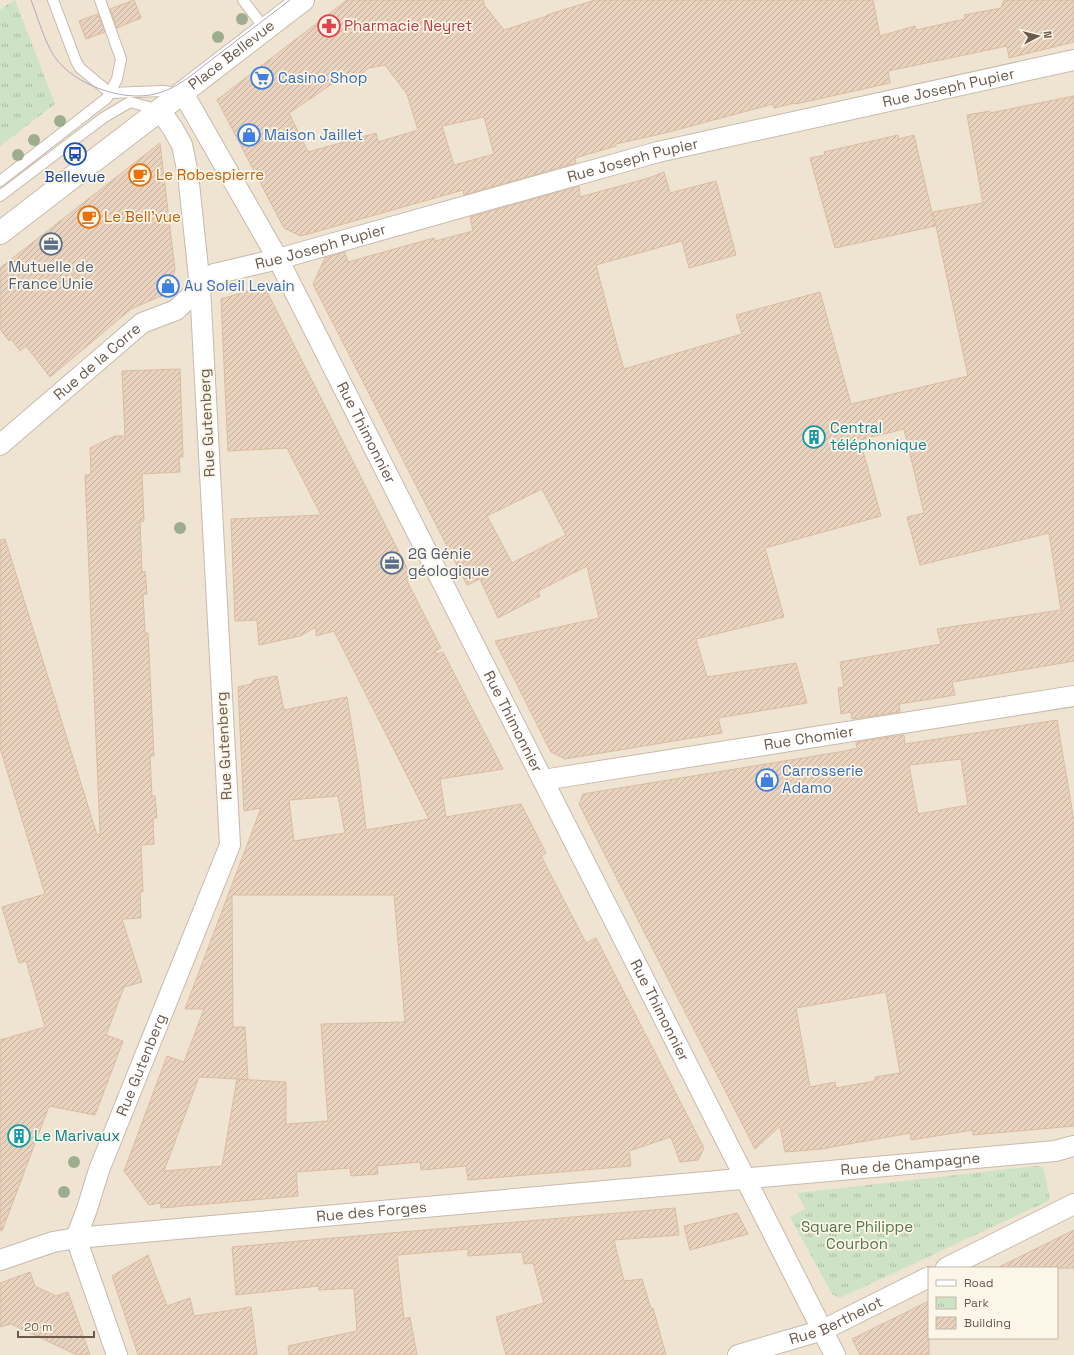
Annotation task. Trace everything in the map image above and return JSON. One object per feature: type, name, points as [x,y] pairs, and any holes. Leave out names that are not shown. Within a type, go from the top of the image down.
[{"type":"main road","name":"Place Bellevue","points":[[0,233],[303,0]]},
{"type":"street","name":"Rue Joseph Pupier","points":[[200,287],[214,274],[278,259],[658,152],[1074,60]]},
{"type":"street","name":"Rue Thimonnier","points":[[183,93],[278,259],[835,1355]]},
{"type":"street","name":"Rue Gutenberg","points":[[76,1238],[99,1170],[230,845],[200,287],[188,174],[182,145],[160,110]]},
{"type":"street","name":"Rue de la Corre","points":[[0,444],[142,323],[176,310],[200,287]]},
{"type":"street","name":"Rue Chomier","points":[[542,780],[1074,696]]},
{"type":"street","name":"Rue de Champagne","points":[[746,1179],[1055,1151],[1074,1146]]},
{"type":"street","name":"Rue des Forges","points":[[0,1260],[53,1242],[76,1238],[746,1179]]},
{"type":"street","points":[[948,1267],[1074,1204]]},
{"type":"street","points":[[76,1238],[117,1355]]},
{"type":"street","name":"Rue Berthelot","points":[[738,1355],[822,1330],[928,1277]]},
{"type":"lane","points":[[53,0],[80,68],[110,93],[163,91],[183,93]]},
{"type":"lane","points":[[0,180],[107,98],[110,93],[117,79],[121,59],[100,0]]},
{"type":"lane","points":[[244,0],[265,29]]},
{"type":"lane","points":[[107,116],[110,108],[110,93]]},
{"type":"lane","points":[[0,196],[91,126],[130,102],[160,110]]},
{"type":"shaded area","points":[[0,0],[1074,0],[1074,1355],[0,1355]]},
{"type":"green space","points":[[14,0],[55,104],[0,146],[0,10]]},
{"type":"green space","name":"Square Philippe Courbon","points":[[1035,1166],[1043,1167],[1050,1199],[842,1297],[837,1297],[832,1294],[790,1217],[805,1209],[797,1193]]},
{"type":"building","points":[[134,0],[141,18],[117,28],[110,9]]},
{"type":"building","points":[[347,0],[483,0],[485,6],[504,30],[595,0],[873,0],[880,36],[915,26],[916,30],[965,19],[964,15],[1001,8],[1004,0],[1074,0],[1074,42],[1009,58],[1007,46],[888,71],[890,83],[774,108],[773,104],[665,133],[616,144],[616,146],[575,158],[576,163],[464,195],[463,190],[301,236],[284,228],[217,100]],"holes":[[[385,65],[407,94],[418,130],[378,142],[376,133],[308,152],[289,113],[351,71],[356,78],[369,68]],[[484,117],[494,154],[454,165],[442,126]]]},
{"type":"building","points":[[98,14],[105,32],[86,39],[79,21]]},
{"type":"building","points":[[1074,96],[1074,661],[952,682],[955,695],[899,704],[900,712],[852,719],[851,712],[841,714],[838,688],[844,687],[840,662],[941,644],[937,629],[1061,610],[1049,533],[920,565],[907,517],[924,513],[904,429],[860,440],[881,516],[765,548],[784,617],[696,639],[707,677],[796,663],[807,703],[718,718],[722,733],[565,759],[551,752],[495,641],[599,618],[587,566],[538,591],[540,596],[498,618],[480,579],[467,585],[313,284],[325,258],[345,252],[348,262],[434,238],[435,241],[473,231],[470,217],[579,186],[580,197],[649,178],[664,172],[670,193],[716,181],[736,255],[689,268],[682,241],[596,265],[624,369],[742,334],[736,315],[820,292],[851,404],[968,376],[933,212],[983,203],[967,115],[990,111],[990,113]],"holes":[[[542,489],[566,535],[512,563],[487,516]]]},
{"type":"building","points":[[898,135],[899,139],[914,135],[935,226],[835,248],[810,158],[825,155],[824,152]]},
{"type":"building","points":[[160,143],[175,270],[168,293],[131,309],[50,377],[26,346],[20,351],[11,339],[9,341],[0,329],[0,268]]},
{"type":"building","points":[[264,286],[412,578],[407,581],[441,648],[435,651],[436,654],[443,652],[503,769],[440,779],[446,817],[521,804],[546,853],[541,856],[586,943],[596,938],[704,1148],[698,1160],[680,1162],[671,1137],[629,1151],[631,1166],[468,1180],[466,1166],[421,1170],[420,1162],[377,1166],[378,1174],[351,1176],[350,1168],[296,1172],[298,1196],[161,1208],[161,1203],[149,1205],[124,1171],[167,1056],[184,1062],[204,1009],[185,1009],[261,808],[244,811],[238,687],[251,684],[254,680],[277,676],[284,710],[347,697],[360,778],[366,830],[429,819],[334,631],[316,636],[316,627],[300,636],[259,645],[257,620],[235,621],[231,519],[321,515],[287,448],[228,451],[221,299]],"holes":[[[338,796],[345,833],[294,841],[289,800]],[[232,895],[394,895],[405,1022],[321,1024],[328,1121],[286,1124],[286,1082],[248,1080],[245,1027],[233,1027]],[[199,1077],[237,1079],[222,1166],[164,1171]]]},
{"type":"building","points":[[180,369],[183,457],[179,457],[180,472],[142,474],[144,521],[140,522],[142,572],[145,571],[147,594],[143,594],[145,633],[148,633],[154,756],[150,756],[152,796],[155,796],[157,818],[153,818],[154,844],[141,845],[143,892],[140,892],[141,918],[122,919],[142,982],[124,987],[106,1035],[123,1041],[95,1115],[49,1106],[2,1231],[0,1230],[0,1040],[45,1027],[26,961],[19,963],[2,907],[45,894],[0,748],[0,540],[5,539],[97,835],[100,834],[85,475],[91,474],[90,448],[115,436],[125,436],[122,371]]},
{"type":"building","points":[[1057,720],[1074,821],[1074,1126],[973,1135],[973,1130],[911,1140],[910,1133],[821,1149],[785,1152],[780,1126],[755,1149],[579,804],[583,794],[845,751],[857,748],[856,742],[904,735],[905,744]],"holes":[[[961,759],[968,805],[918,814],[909,765]],[[886,992],[900,1073],[875,1077],[875,1081],[836,1088],[835,1082],[810,1087],[796,1008]]]},
{"type":"building","points":[[675,1208],[679,1235],[614,1240],[624,1281],[642,1279],[651,1309],[653,1308],[666,1355],[506,1355],[496,1317],[544,1303],[533,1263],[524,1264],[522,1252],[468,1256],[468,1249],[397,1255],[404,1319],[410,1317],[417,1355],[289,1355],[288,1346],[357,1331],[354,1288],[319,1290],[319,1286],[236,1295],[232,1247]]},
{"type":"building","points":[[737,1213],[748,1234],[690,1250],[684,1226]]},
{"type":"building","points":[[1074,1230],[1074,1268],[999,1267]]},
{"type":"building","points":[[148,1255],[167,1306],[190,1298],[194,1316],[251,1307],[257,1355],[138,1355],[112,1276]]},
{"type":"building","points":[[30,1272],[35,1286],[56,1296],[68,1292],[90,1355],[77,1355],[11,1324],[0,1327],[0,1283]]},
{"type":"building","points":[[928,1301],[929,1355],[860,1355],[852,1339]]},
{"type":"tram line","points":[[31,0],[47,43],[54,56],[63,67],[80,80],[100,89],[131,96],[162,92],[183,81],[290,0]]},
{"type":"place","name":"Pharmacie Neyret","points":[[329,26]]},
{"type":"place","name":"Casino Shop","points":[[262,78]]},
{"type":"place","name":"Maison Jaillet","points":[[249,135]]},
{"type":"place","name":"Bellevue","points":[[75,154]]},
{"type":"place","name":"Le Robespierre","points":[[140,175]]},
{"type":"place","name":"Le Bell'vue","points":[[89,217]]},
{"type":"place","name":"Mutuelle de France Unie","points":[[51,244]]},
{"type":"place","name":"Au Soleil Levain","points":[[168,286]]},
{"type":"place","name":"Central téléphonique","points":[[814,437]]},
{"type":"place","name":"2G Génie géologique","points":[[392,563]]},
{"type":"place","name":"Carrosserie Adamo","points":[[767,780]]},
{"type":"place","name":"Le Marivaux","points":[[19,1136]]}]
